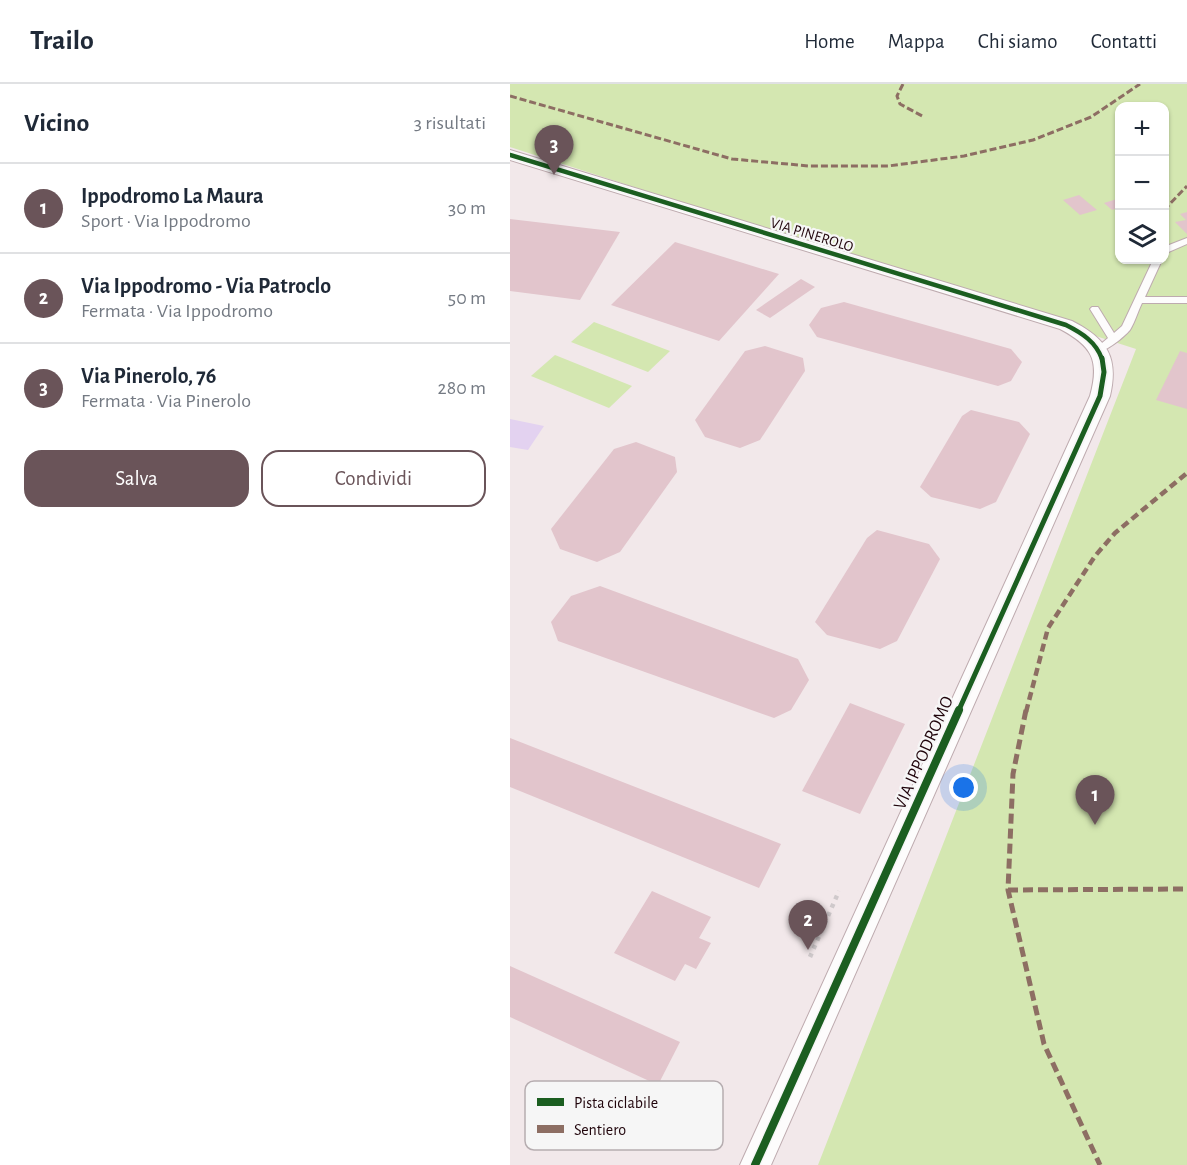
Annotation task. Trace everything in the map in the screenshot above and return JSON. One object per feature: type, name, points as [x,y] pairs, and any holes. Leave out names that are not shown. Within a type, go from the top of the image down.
[{"type":"street","name":"VIA PINEROLO","points":[[510,155],[1066,325],[1107,345]]},
{"type":"street","name":"VIA IPPODROMO","points":[[755,1165],[1100,396],[1105,382],[1103,359],[1107,345]]},
{"type":"lane","points":[[1169,249],[1187,241]]},
{"type":"lane","points":[[1095,309],[1107,345],[1126,328],[1155,264]]},
{"type":"lane","points":[[1138,300],[1187,300]]},
{"type":"path","points":[[810,957],[839,891]]},
{"type":"green space","points":[[510,84],[1187,84],[1187,1165],[818,1165],[1136,349],[510,147]]},
{"type":"green space","points":[[594,322],[670,351],[648,372],[571,342]]},
{"type":"green space","points":[[555,355],[632,386],[609,408],[531,376]]},
{"type":"shaded area","points":[[510,419],[544,426],[528,450],[510,447]]},
{"type":"building","points":[[1079,195],[1097,210],[1080,215],[1063,200]]},
{"type":"building","points":[[1115,200],[1115,209],[1112,210],[1104,203]]},
{"type":"building","points":[[1187,212],[1187,234],[1175,222],[1186,220],[1180,214]]},
{"type":"building","points":[[510,219],[620,232],[580,300],[510,291]]},
{"type":"building","points":[[675,242],[779,274],[719,341],[611,305]]},
{"type":"building","points":[[801,279],[815,287],[770,318],[756,310]]},
{"type":"building","points":[[844,302],[1011,349],[1022,362],[1011,381],[998,386],[817,337],[809,325],[821,308]]},
{"type":"building","points":[[765,346],[803,358],[805,371],[760,440],[740,448],[705,437],[695,420],[745,351]]},
{"type":"building","points":[[1180,351],[1187,353],[1187,409],[1156,400]]},
{"type":"building","points":[[971,410],[1019,422],[1030,434],[996,502],[980,509],[931,497],[920,487],[962,416]]},
{"type":"building","points":[[636,442],[675,457],[677,472],[620,552],[597,562],[560,549],[551,529],[614,449]]},
{"type":"building","points":[[877,530],[929,544],[940,559],[897,641],[880,649],[827,635],[815,622],[867,538]]},
{"type":"building","points":[[600,586],[798,659],[809,680],[791,710],[774,718],[558,641],[551,622],[571,596]]},
{"type":"building","points":[[850,703],[905,724],[860,814],[802,791]]},
{"type":"building","points":[[510,738],[781,844],[759,888],[510,787]]},
{"type":"building","points":[[652,891],[711,917],[699,938],[711,943],[696,969],[685,964],[675,981],[614,953]]},
{"type":"building","points":[[510,966],[680,1042],[660,1081],[649,1081],[510,1017]]},
{"type":"marked path","points":[[903,84],[897,96],[900,104],[924,117]]},
{"type":"marked path","points":[[510,96],[732,159],[809,166],[888,166],[964,156],[1033,140],[1091,117],[1140,84]]},
{"type":"marked path","points":[[1169,205],[1187,186]]},
{"type":"marked path","points":[[1100,1165],[1044,1044],[1008,890],[1013,774],[1034,675],[1048,628],[1095,556],[1115,533],[1187,473]]},
{"type":"marked path","points":[[1008,890],[1187,889]]},
{"type":"cycle path","points":[[510,155],[1066,325],[1078,331],[1095,345],[1103,362],[1104,372],[1100,396],[755,1165]]},
{"type":"place","name":"Via Pinerolo, 76","points":[[554,175]]},
{"type":"place","name":"Ippodromo La Maura","points":[[1095,825]]},
{"type":"place","name":"Via Ippodromo - Via Patroclo","points":[[808,950]]}]
